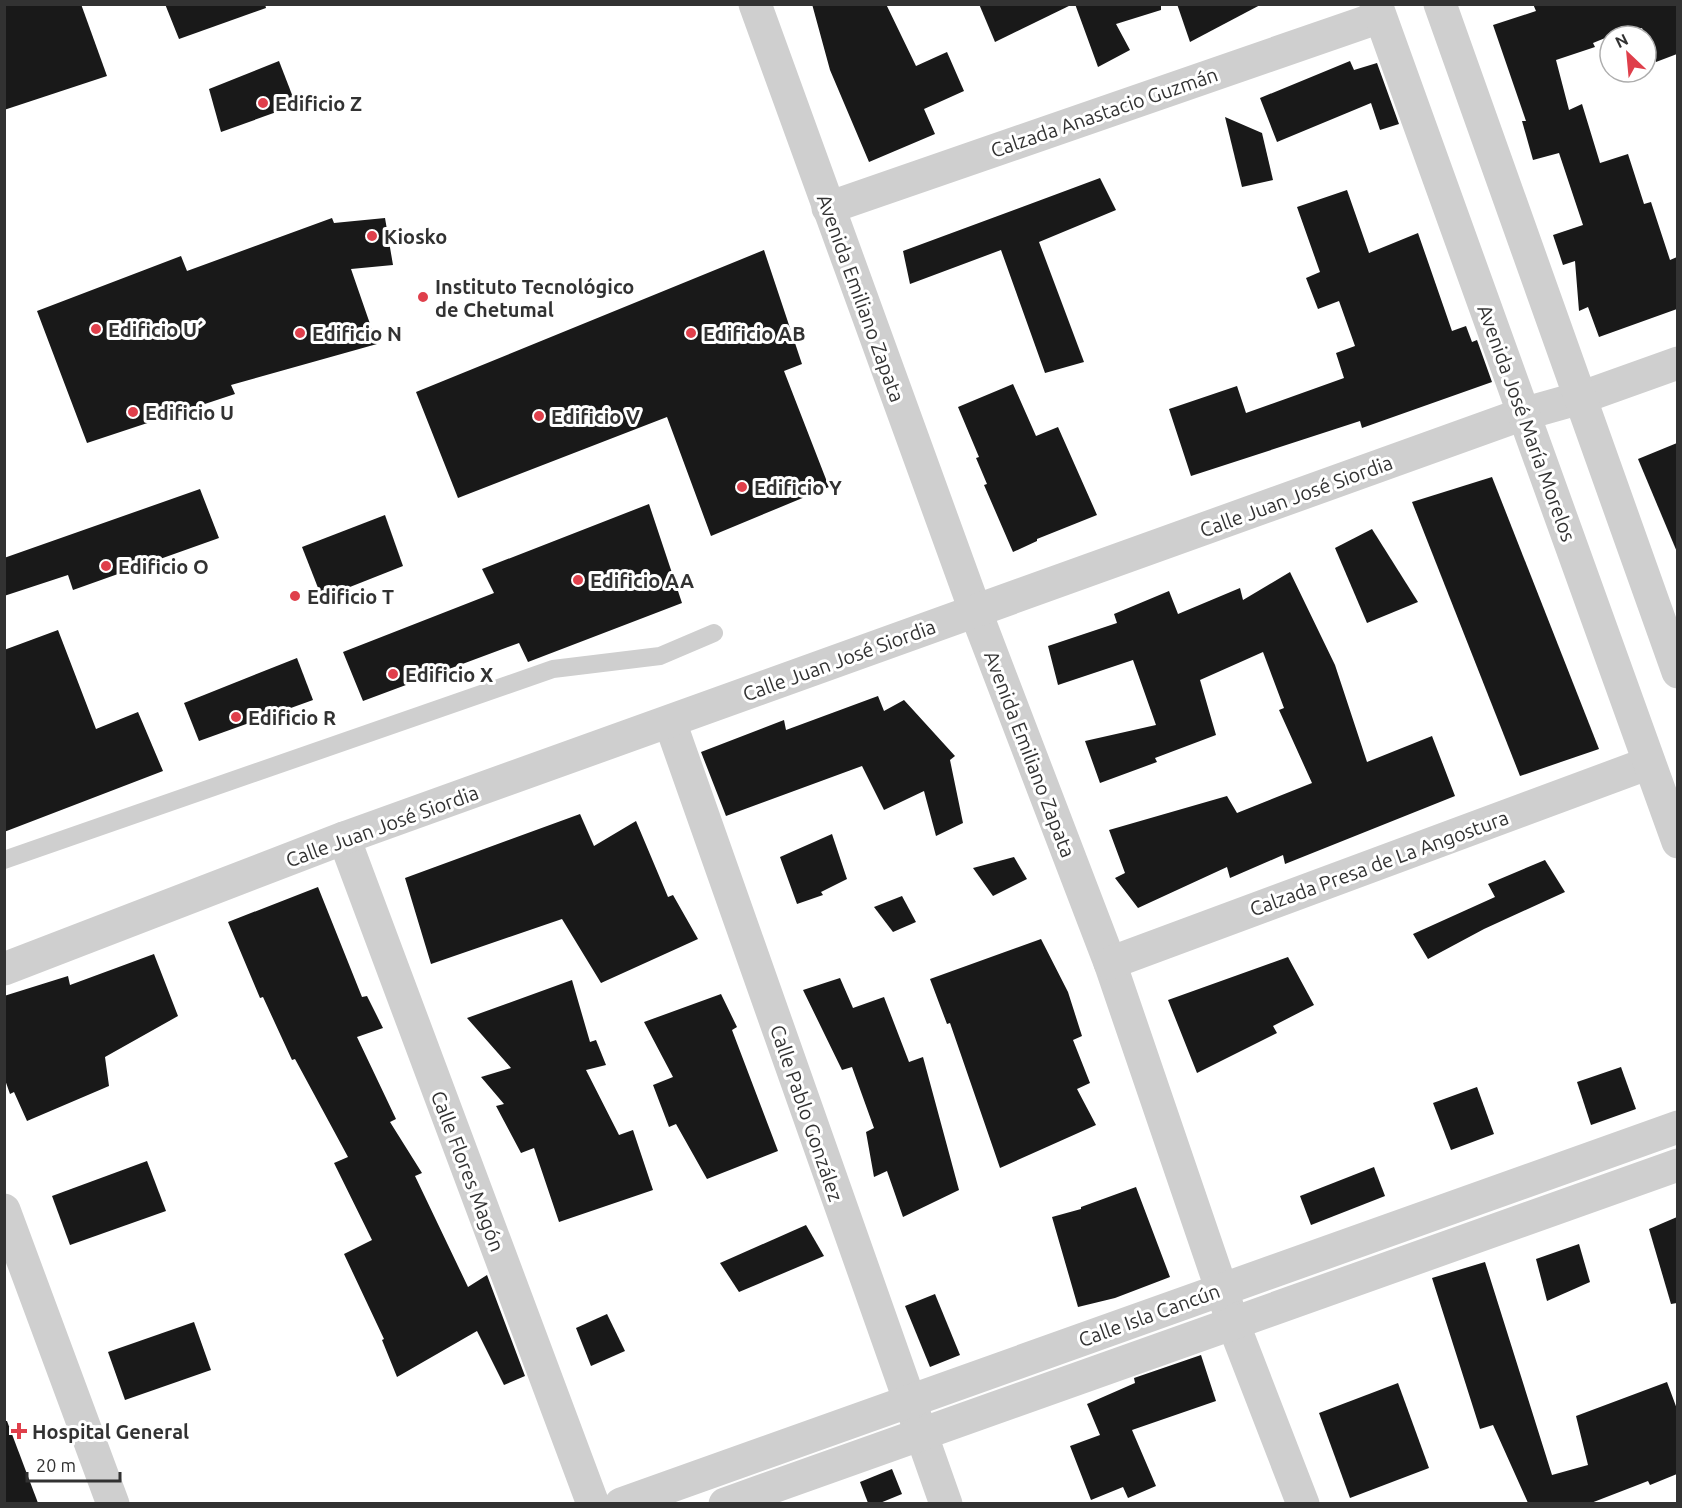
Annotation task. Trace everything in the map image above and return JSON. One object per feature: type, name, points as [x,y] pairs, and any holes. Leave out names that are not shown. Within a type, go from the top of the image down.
[{"type":"street","name":"Avenida Emiliano Zapata","points":[[755,4],[975,610],[1110,963],[1233,1323],[1303,1503]]},
{"type":"street","points":[[1440,4],[1677,672]]},
{"type":"street","name":"Calzada Anastacio Guzmán","points":[[828,208],[1378,11]]},
{"type":"street","name":"Avenida José María Morelos","points":[[1378,11],[1677,842]]},
{"type":"street","name":"Calle Juan José Siordia","points":[[4,969],[344,838],[1523,414],[1580,398],[1677,363]]},
{"type":"street","name":"Calle Pablo González","points":[[670,722],[946,1503]]},
{"type":"street","name":"Calzada Presa de La Angostura","points":[[1110,963],[1649,763]]},
{"type":"street","name":"Calle Flores Magón","points":[[344,838],[593,1503]]},
{"type":"street","name":"Calle Isla Cancún","points":[[621,1503],[1677,1127]]},
{"type":"street","name":"Calle Isla Cancún","points":[[726,1503],[1677,1165]]},
{"type":"street","points":[[4,1210],[113,1503]]},
{"type":"lane","points":[[4,860],[553,669],[660,656],[714,633]]},
{"type":"building","points":[[4,4],[81,4],[107,76],[4,110]]},
{"type":"building","points":[[165,4],[265,4],[266,8],[179,39]]},
{"type":"building","points":[[812,4],[886,4],[916,66],[947,52],[964,91],[924,109],[935,134],[869,162],[830,70]]},
{"type":"building","points":[[979,4],[1073,4],[995,42]]},
{"type":"building","points":[[1075,4],[1161,4],[1161,10],[1116,24],[1130,50],[1098,67]]},
{"type":"building","points":[[1177,4],[1262,4],[1190,42]]},
{"type":"building","points":[[1533,4],[1677,4],[1677,54],[1658,61],[1658,24],[1598,24],[1598,41],[1593,43],[1595,47],[1556,60],[1569,110],[1582,104],[1600,163],[1628,154],[1644,204],[1651,202],[1670,260],[1677,257],[1677,309],[1599,337],[1588,307],[1579,311],[1575,261],[1563,265],[1553,235],[1583,225],[1559,153],[1533,160],[1522,121],[1526,121],[1493,25],[1536,11]]},
{"type":"building","points":[[279,61],[296,105],[221,132],[209,89]]},
{"type":"building","points":[[1350,61],[1354,70],[1377,63],[1399,124],[1380,130],[1371,103],[1277,142],[1260,98]]},
{"type":"building","points":[[1225,117],[1262,133],[1273,180],[1242,187]]},
{"type":"building","points":[[1100,178],[1116,210],[1039,242],[1084,362],[1045,373],[1001,250],[910,284],[903,251]]},
{"type":"building","points":[[1347,190],[1369,253],[1418,233],[1452,331],[1466,326],[1472,342],[1477,340],[1492,382],[1362,428],[1360,421],[1191,476],[1169,409],[1237,386],[1246,413],[1344,378],[1336,353],[1355,346],[1339,301],[1318,309],[1306,278],[1320,272],[1297,207]]},
{"type":"building","points":[[332,218],[334,223],[385,218],[393,265],[351,269],[377,344],[231,385],[235,394],[87,443],[37,311],[181,256],[187,271]]},
{"type":"building","points":[[764,250],[802,364],[784,371],[829,487],[711,536],[667,417],[458,498],[416,392]]},
{"type":"building","points":[[1013,384],[1036,436],[1058,427],[1097,515],[1037,539],[1013,552],[984,485],[987,484],[976,458],[979,457],[958,407]]},
{"type":"building","points":[[1677,443],[1677,552],[1638,459]]},
{"type":"building","points":[[1492,477],[1599,749],[1520,776],[1412,502]]},
{"type":"building","points":[[200,489],[219,538],[73,590],[68,575],[4,596],[4,558]]},
{"type":"building","points":[[649,504],[682,603],[528,662],[519,643],[363,701],[343,652],[494,593],[482,569]]},
{"type":"building","points":[[385,515],[403,566],[322,598],[302,547]]},
{"type":"building","points":[[1372,529],[1418,602],[1367,623],[1335,548]]},
{"type":"building","points":[[1290,572],[1335,665],[1367,762],[1432,736],[1455,796],[1285,864],[1283,855],[1230,878],[1227,867],[1138,908],[1115,878],[1125,873],[1109,830],[1227,796],[1237,813],[1312,783],[1279,710],[1284,708],[1263,652],[1200,680],[1216,735],[1155,758],[1157,762],[1100,783],[1085,741],[1156,725],[1133,660],[1058,685],[1048,646],[1117,623],[1114,614],[1169,591],[1178,614],[1240,588],[1243,600]]},
{"type":"building","points":[[58,630],[96,729],[138,712],[163,771],[4,832],[4,650]]},
{"type":"building","points":[[297,658],[313,700],[199,741],[184,703]]},
{"type":"building","points":[[878,696],[884,711],[904,700],[955,756],[950,760],[963,823],[936,836],[924,791],[884,810],[862,766],[726,816],[701,752],[784,720],[786,730]]},
{"type":"building","points":[[580,814],[594,846],[636,821],[668,897],[673,895],[698,939],[601,983],[562,919],[431,964],[405,878]]},
{"type":"building","points":[[832,834],[847,879],[821,892],[823,895],[797,904],[780,857]]},
{"type":"building","points":[[1014,857],[1027,879],[993,896],[973,868]]},
{"type":"building","points":[[1545,860],[1565,892],[1484,929],[1428,959],[1413,934],[1495,897],[1488,884]]},
{"type":"building","points":[[318,887],[362,997],[367,996],[383,1028],[357,1037],[396,1119],[390,1122],[422,1173],[415,1176],[468,1287],[487,1275],[525,1376],[504,1385],[477,1331],[397,1377],[382,1340],[384,1339],[344,1254],[372,1240],[334,1163],[348,1157],[295,1059],[292,1060],[263,997],[260,998],[228,922]]},
{"type":"building","points":[[902,896],[916,922],[893,932],[874,907]]},
{"type":"building","points":[[1041,939],[1068,992],[1082,1036],[1073,1040],[1090,1083],[1077,1089],[1096,1125],[1000,1168],[950,1023],[947,1024],[930,979]]},
{"type":"building","points":[[154,954],[178,1016],[105,1057],[109,1086],[27,1121],[14,1092],[10,1094],[4,1077],[4,996],[68,976],[70,985]]},
{"type":"building","points":[[1288,957],[1314,1005],[1273,1026],[1277,1033],[1197,1073],[1168,1000]]},
{"type":"building","points":[[840,978],[853,1008],[884,997],[909,1062],[923,1057],[959,1190],[903,1217],[887,1171],[874,1177],[866,1132],[874,1128],[852,1067],[842,1070],[803,990]]},
{"type":"building","points":[[572,980],[590,1042],[596,1040],[606,1065],[586,1070],[619,1135],[633,1130],[653,1190],[559,1222],[534,1148],[521,1153],[496,1106],[504,1104],[481,1077],[511,1068],[467,1018]]},
{"type":"building","points":[[721,994],[737,1027],[732,1030],[778,1151],[707,1179],[676,1124],[669,1127],[653,1085],[673,1077],[644,1022]]},
{"type":"building","points":[[1621,1067],[1636,1109],[1591,1125],[1577,1082]]},
{"type":"building","points":[[1477,1087],[1494,1134],[1451,1150],[1433,1103]]},
{"type":"building","points":[[147,1161],[166,1211],[70,1245],[52,1196]]},
{"type":"building","points":[[1374,1167],[1385,1196],[1311,1225],[1300,1196]]},
{"type":"building","points":[[1136,1187],[1170,1277],[1115,1298],[1078,1307],[1052,1217],[1081,1209],[1081,1207]]},
{"type":"building","points":[[1677,1217],[1677,1303],[1671,1304],[1649,1229]]},
{"type":"building","points":[[806,1225],[824,1256],[739,1292],[720,1263]]},
{"type":"building","points":[[1579,1244],[1590,1282],[1547,1301],[1536,1259]]},
{"type":"building","points":[[1485,1262],[1552,1475],[1588,1465],[1576,1416],[1667,1382],[1677,1409],[1677,1474],[1650,1485],[1648,1481],[1591,1503],[1528,1503],[1493,1425],[1480,1429],[1432,1278]]},
{"type":"building","points":[[935,1294],[960,1355],[930,1367],[905,1306]]},
{"type":"building","points":[[607,1314],[625,1351],[591,1366],[576,1328]]},
{"type":"building","points":[[194,1322],[211,1370],[125,1400],[108,1352]]},
{"type":"building","points":[[1201,1355],[1216,1401],[1132,1430],[1156,1486],[1128,1498],[1123,1487],[1091,1500],[1070,1446],[1100,1435],[1087,1404],[1135,1383],[1134,1378]]},
{"type":"building","points":[[1398,1383],[1429,1468],[1350,1498],[1319,1413]]},
{"type":"building","points":[[4,1421],[7,1421],[38,1503],[4,1503]]},
{"type":"building","points":[[892,1469],[902,1494],[880,1503],[868,1503],[860,1482]]},
{"type":"place","name":"Edificio Z","points":[[263,103]]},
{"type":"place","name":"Kiosko","points":[[372,236]]},
{"type":"place","name":"Instituto Tecnológico de Chetumal","points":[[423,297]]},
{"type":"place","name":"Edificio U´","points":[[96,329]]},
{"type":"place","name":"Edificio N","points":[[300,333]]},
{"type":"place","name":"Edificio AB","points":[[691,333]]},
{"type":"place","name":"Edificio U","points":[[133,412]]},
{"type":"place","name":"Edificio V","points":[[539,416]]},
{"type":"place","name":"Edificio Y","points":[[742,487]]},
{"type":"place","name":"Edificio O","points":[[106,566]]},
{"type":"place","name":"Edificio AA","points":[[578,580]]},
{"type":"place","name":"Edificio T","points":[[295,596]]},
{"type":"place","name":"Edificio X","points":[[393,674]]},
{"type":"place","name":"Edificio R","points":[[236,717]]},
{"type":"place","name":"Hospital General","points":[[19,1431]]}]
